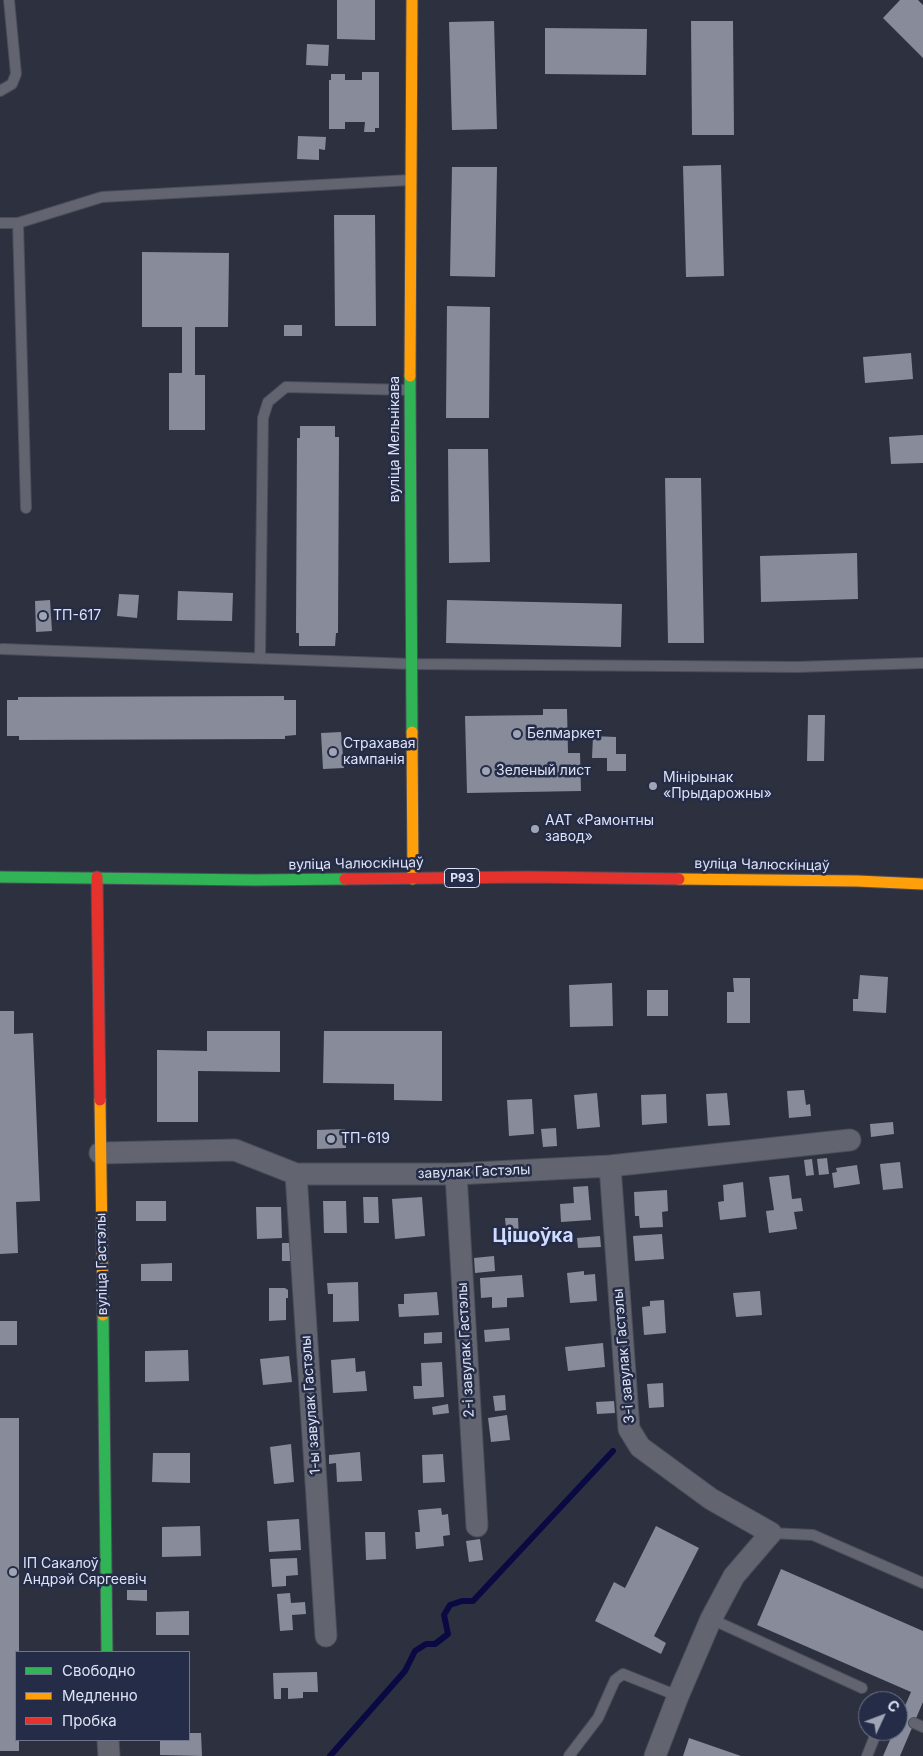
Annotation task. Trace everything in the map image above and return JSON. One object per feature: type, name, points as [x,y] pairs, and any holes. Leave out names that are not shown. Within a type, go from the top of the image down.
[{"type":"street","name":"вуліца Мельнікава","points":[[412,0],[410,390],[413,879]]},
{"type":"street","name":"вуліца Чалюскінцаў","points":[[0,877],[97,876],[255,880],[528,877],[857,881],[923,884]]},
{"type":"street","name":"вуліца Гастэлы","points":[[97,876],[107,1651]]},
{"type":"street","name":"завулак Гастэлы","points":[[100,1153],[235,1150],[296,1174],[456,1174],[610,1166],[850,1140]]},
{"type":"street","name":"3-і завулак Гастэлы","points":[[610,1166],[628,1428],[640,1447],[703,1493],[771,1533]]},
{"type":"street","name":"1-ы завулак Гастэлы","points":[[296,1174],[326,1636]]},
{"type":"street","name":"2-і завулак Гастэлы","points":[[456,1174],[477,1526]]},
{"type":"street","points":[[655,1756],[711,1619],[734,1576],[771,1533]]},
{"type":"street","points":[[108,1741],[109,1756]]},
{"type":"lane","points":[[0,91],[12,84],[16,74],[9,0]]},
{"type":"lane","points":[[0,223],[18,223],[102,197],[411,180]]},
{"type":"lane","points":[[18,223],[26,508]]},
{"type":"lane","points":[[260,658],[263,418],[268,402],[286,387],[410,390]]},
{"type":"lane","points":[[2,649],[411,664],[797,667],[923,662]]},
{"type":"lane","points":[[771,1533],[813,1535],[923,1583]]},
{"type":"lane","points":[[711,1619],[862,1688]]},
{"type":"lane","points":[[569,1756],[598,1718],[614,1680],[623,1674],[678,1696]]},
{"type":"lane","points":[[867,1756],[873,1741]]},
{"type":"building","points":[[337,0],[375,0],[375,40],[337,39]]},
{"type":"building","points":[[900,0],[918,0],[923,5],[923,58],[883,18]]},
{"type":"building","points":[[494,21],[497,129],[452,130],[449,22]]},
{"type":"building","points":[[691,21],[733,21],[734,135],[692,135]]},
{"type":"building","points":[[545,28],[647,29],[646,75],[545,74]]},
{"type":"building","points":[[307,44],[329,45],[328,66],[306,65]]},
{"type":"building","points":[[362,72],[379,72],[379,128],[375,128],[375,132],[364,132],[365,122],[345,122],[345,129],[329,129],[329,80],[331,80],[331,74],[345,74],[345,80],[362,80]]},
{"type":"building","points":[[298,136],[326,137],[325,150],[319,149],[319,160],[297,159]]},
{"type":"building","points":[[721,165],[724,276],[686,277],[683,166]]},
{"type":"building","points":[[452,167],[497,167],[495,277],[450,276]]},
{"type":"building","points":[[334,215],[375,215],[376,326],[335,326]]},
{"type":"building","points":[[142,252],[229,253],[228,327],[195,327],[195,375],[205,375],[205,430],[169,430],[169,373],[182,373],[182,327],[142,327]]},
{"type":"building","points":[[447,306],[490,307],[489,418],[446,418]]},
{"type":"building","points":[[284,325],[302,325],[302,336],[284,336]]},
{"type":"building","points":[[911,353],[913,379],[865,383],[863,357]]},
{"type":"building","points":[[300,426],[335,426],[335,437],[339,437],[338,633],[336,633],[335,646],[299,646],[299,633],[296,633],[297,438],[300,438]]},
{"type":"building","points":[[923,435],[923,463],[891,464],[889,437]]},
{"type":"building","points":[[448,449],[488,449],[490,562],[449,563]]},
{"type":"building","points":[[665,478],[701,478],[704,643],[668,643]]},
{"type":"building","points":[[857,553],[858,599],[761,602],[760,556]]},
{"type":"building","points":[[178,591],[233,593],[232,621],[177,620]]},
{"type":"building","points":[[119,594],[139,595],[137,618],[117,616]]},
{"type":"building","name":"ТП-617","points":[[50,600],[52,631],[36,632],[35,601]]},
{"type":"building","points":[[447,600],[622,604],[621,647],[446,643]]},
{"type":"building","points":[[284,696],[284,700],[296,700],[296,735],[285,736],[285,739],[19,740],[19,736],[7,736],[7,700],[18,700],[18,697]]},
{"type":"building","name":"Белмаркет","points":[[543,709],[567,709],[568,753],[580,753],[581,791],[467,793],[465,716],[543,715]]},
{"type":"building","points":[[808,715],[825,715],[824,761],[807,761]]},
{"type":"building","points":[[341,732],[344,768],[323,769],[321,733]]},
{"type":"building","points":[[593,736],[616,737],[616,754],[626,754],[626,771],[607,771],[607,758],[592,758]]},
{"type":"building","points":[[860,975],[888,977],[886,1013],[853,1011],[853,999],[858,999]]},
{"type":"building","points":[[733,978],[750,978],[750,1023],[727,1023],[727,992],[734,992]]},
{"type":"building","points":[[612,983],[613,1026],[570,1027],[569,985]]},
{"type":"building","points":[[647,990],[668,990],[668,1016],[647,1016]]},
{"type":"building","points":[[0,1011],[14,1011],[14,1034],[33,1033],[40,1201],[16,1202],[18,1253],[0,1254]]},
{"type":"building","points":[[207,1031],[280,1031],[280,1072],[198,1071],[198,1122],[157,1122],[157,1050],[207,1051]]},
{"type":"building","points":[[324,1031],[442,1031],[442,1101],[394,1100],[394,1084],[323,1083]]},
{"type":"building","points":[[804,1090],[806,1105],[810,1104],[811,1116],[789,1118],[787,1091]]},
{"type":"building","points":[[597,1093],[600,1127],[577,1129],[574,1095]]},
{"type":"building","points":[[727,1093],[730,1125],[708,1126],[706,1094]]},
{"type":"building","points":[[666,1094],[667,1123],[642,1125],[641,1095]]},
{"type":"building","points":[[532,1099],[534,1134],[509,1136],[507,1100]]},
{"type":"building","points":[[893,1122],[894,1134],[871,1137],[870,1124]]},
{"type":"building","points":[[556,1128],[557,1146],[543,1147],[541,1129]]},
{"type":"building","name":"ТП-619","points":[[345,1129],[346,1148],[317,1149],[317,1130]]},
{"type":"building","points":[[827,1158],[829,1174],[819,1175],[817,1159]]},
{"type":"building","points":[[812,1159],[814,1175],[806,1176],[804,1160]]},
{"type":"building","points":[[900,1162],[903,1188],[883,1190],[880,1164]]},
{"type":"building","points":[[857,1165],[860,1184],[834,1188],[832,1173],[837,1172],[836,1168]]},
{"type":"building","points":[[789,1175],[792,1199],[801,1198],[803,1211],[794,1212],[797,1229],[769,1233],[766,1211],[774,1210],[769,1177]]},
{"type":"building","points":[[743,1182],[746,1217],[720,1220],[718,1202],[724,1201],[723,1185]]},
{"type":"building","points":[[588,1186],[591,1220],[561,1222],[560,1204],[574,1203],[573,1187]]},
{"type":"building","points":[[667,1190],[668,1211],[662,1212],[663,1227],[640,1228],[639,1216],[635,1216],[634,1192]]},
{"type":"building","points":[[363,1197],[378,1197],[379,1223],[364,1223]]},
{"type":"building","points":[[422,1197],[425,1236],[395,1239],[392,1199]]},
{"type":"building","points":[[136,1201],[166,1201],[166,1221],[136,1221]]},
{"type":"building","points":[[323,1201],[346,1201],[347,1233],[324,1233]]},
{"type":"building","points":[[256,1207],[281,1207],[282,1238],[257,1239]]},
{"type":"building","points":[[505,1218],[518,1218],[519,1237],[507,1238]]},
{"type":"building","points":[[662,1234],[664,1259],[635,1261],[633,1236]]},
{"type":"building","points":[[600,1236],[601,1247],[578,1248],[577,1238]]},
{"type":"building","points":[[282,1243],[291,1243],[291,1261],[282,1261]]},
{"type":"building","points":[[494,1256],[495,1271],[475,1273],[474,1258]]},
{"type":"building","points":[[172,1263],[172,1281],[141,1281],[141,1264]]},
{"type":"building","points":[[584,1271],[584,1275],[595,1274],[597,1301],[570,1303],[567,1273]]},
{"type":"building","points":[[522,1275],[524,1297],[507,1298],[507,1307],[492,1308],[492,1297],[481,1298],[480,1278]]},
{"type":"building","points":[[358,1282],[359,1321],[333,1322],[333,1294],[328,1294],[327,1283]]},
{"type":"building","points":[[269,1288],[285,1288],[288,1290],[286,1320],[269,1321]]},
{"type":"building","points":[[760,1291],[762,1315],[736,1317],[733,1293]]},
{"type":"building","points":[[437,1292],[439,1315],[399,1317],[398,1304],[404,1304],[404,1294]]},
{"type":"building","points":[[664,1300],[666,1333],[644,1335],[642,1307],[650,1306],[650,1301]]},
{"type":"building","points":[[0,1321],[17,1321],[17,1345],[0,1345]]},
{"type":"building","points":[[509,1328],[510,1340],[485,1342],[484,1330]]},
{"type":"building","points":[[442,1332],[442,1343],[424,1344],[424,1333]]},
{"type":"building","points":[[603,1343],[605,1367],[568,1371],[565,1347]]},
{"type":"building","points":[[188,1350],[189,1381],[145,1382],[145,1351]]},
{"type":"building","points":[[289,1356],[292,1382],[263,1385],[260,1359]]},
{"type":"building","points":[[355,1358],[356,1372],[365,1371],[367,1391],[333,1393],[331,1360]]},
{"type":"building","points":[[442,1362],[444,1397],[414,1399],[413,1386],[422,1386],[421,1363]]},
{"type":"building","points":[[663,1383],[664,1407],[649,1408],[647,1384]]},
{"type":"building","points":[[505,1395],[506,1410],[495,1411],[493,1396]]},
{"type":"building","points":[[614,1401],[615,1413],[597,1414],[596,1402]]},
{"type":"building","points":[[448,1404],[449,1413],[433,1415],[432,1407]]},
{"type":"building","points":[[507,1415],[510,1440],[491,1442],[488,1418]]},
{"type":"building","points":[[0,1418],[19,1418],[19,1651],[15,1651],[15,1741],[19,1741],[19,1751],[0,1751]]},
{"type":"building","points":[[291,1444],[294,1482],[274,1484],[270,1447]]},
{"type":"building","points":[[360,1452],[362,1481],[337,1482],[336,1463],[329,1464],[329,1455]]},
{"type":"building","points":[[153,1453],[190,1453],[190,1483],[152,1482]]},
{"type":"building","points":[[443,1454],[445,1482],[423,1483],[422,1455]]},
{"type":"building","points":[[441,1508],[442,1515],[448,1514],[450,1535],[443,1536],[444,1546],[416,1549],[415,1532],[420,1532],[418,1510]]},
{"type":"building","points":[[299,1519],[301,1550],[269,1552],[267,1521]]},
{"type":"building","points":[[200,1526],[201,1556],[162,1557],[162,1527]]},
{"type":"building","points":[[656,1526],[699,1548],[654,1636],[666,1643],[661,1654],[595,1621],[614,1582],[625,1588]]},
{"type":"building","points":[[365,1532],[385,1532],[386,1559],[366,1560]]},
{"type":"building","points":[[480,1539],[483,1560],[469,1562],[466,1541]]},
{"type":"building","points":[[297,1558],[298,1575],[286,1576],[286,1586],[272,1587],[270,1559]]},
{"type":"building","points":[[781,1569],[923,1631],[923,1702],[908,1737],[908,1699],[911,1692],[757,1625]]},
{"type":"building","points":[[127,1590],[147,1590],[147,1601],[127,1600]]},
{"type":"building","points":[[290,1593],[291,1603],[305,1602],[306,1614],[292,1615],[293,1630],[280,1631],[277,1594]]},
{"type":"building","points":[[189,1611],[189,1635],[156,1635],[156,1612]]},
{"type":"building","points":[[317,1672],[318,1692],[303,1692],[303,1698],[288,1699],[288,1688],[281,1688],[281,1699],[274,1699],[273,1673]]},
{"type":"building","points":[[190,1733],[201,1733],[202,1756],[160,1755],[160,1741],[190,1741]]},
{"type":"building","points":[[689,1738],[741,1756],[683,1756]]},
{"type":"building","points":[[890,1741],[906,1741],[900,1756],[883,1756]]},
{"type":"waterway","points":[[330,1756],[405,1671],[415,1651],[426,1644],[435,1644],[448,1634],[444,1615],[450,1605],[462,1601],[473,1601],[613,1451]]},
{"type":"traffic: fast","points":[[410,376],[412,732]]},
{"type":"traffic: fast","points":[[0,877],[255,880],[345,879]]},
{"type":"traffic: fast","points":[[103,1315],[107,1651]]},
{"type":"traffic: slow","points":[[410,376],[412,0]]},
{"type":"traffic: slow","points":[[412,732],[413,879]]},
{"type":"traffic: slow","points":[[679,879],[857,881],[923,884]]},
{"type":"traffic: slow","points":[[100,1100],[103,1315]]},
{"type":"traffic: jam","points":[[97,877],[100,1100]]},
{"type":"traffic: jam","points":[[345,879],[528,877],[679,879]]},
{"type":"place","name":"ТП-617","points":[[43,616]]},
{"type":"place","name":"Белмаркет","points":[[517,734]]},
{"type":"place","name":"Страхавая кампанія","points":[[333,752]]},
{"type":"place","name":"Зеленый лист","points":[[486,771]]},
{"type":"place","name":"Мінірынак «Прыдарожны»","points":[[653,786]]},
{"type":"place","name":"ААТ «Рамонтны завод»","points":[[535,829]]},
{"type":"place","name":"ТП-619","points":[[331,1139]]},
{"type":"place","name":"ІП Сакалоў Андрэй Сяргеевіч","points":[[13,1572]]},
{"type":"district","name":"Цішоўка","points":[[533,1236]]}]
